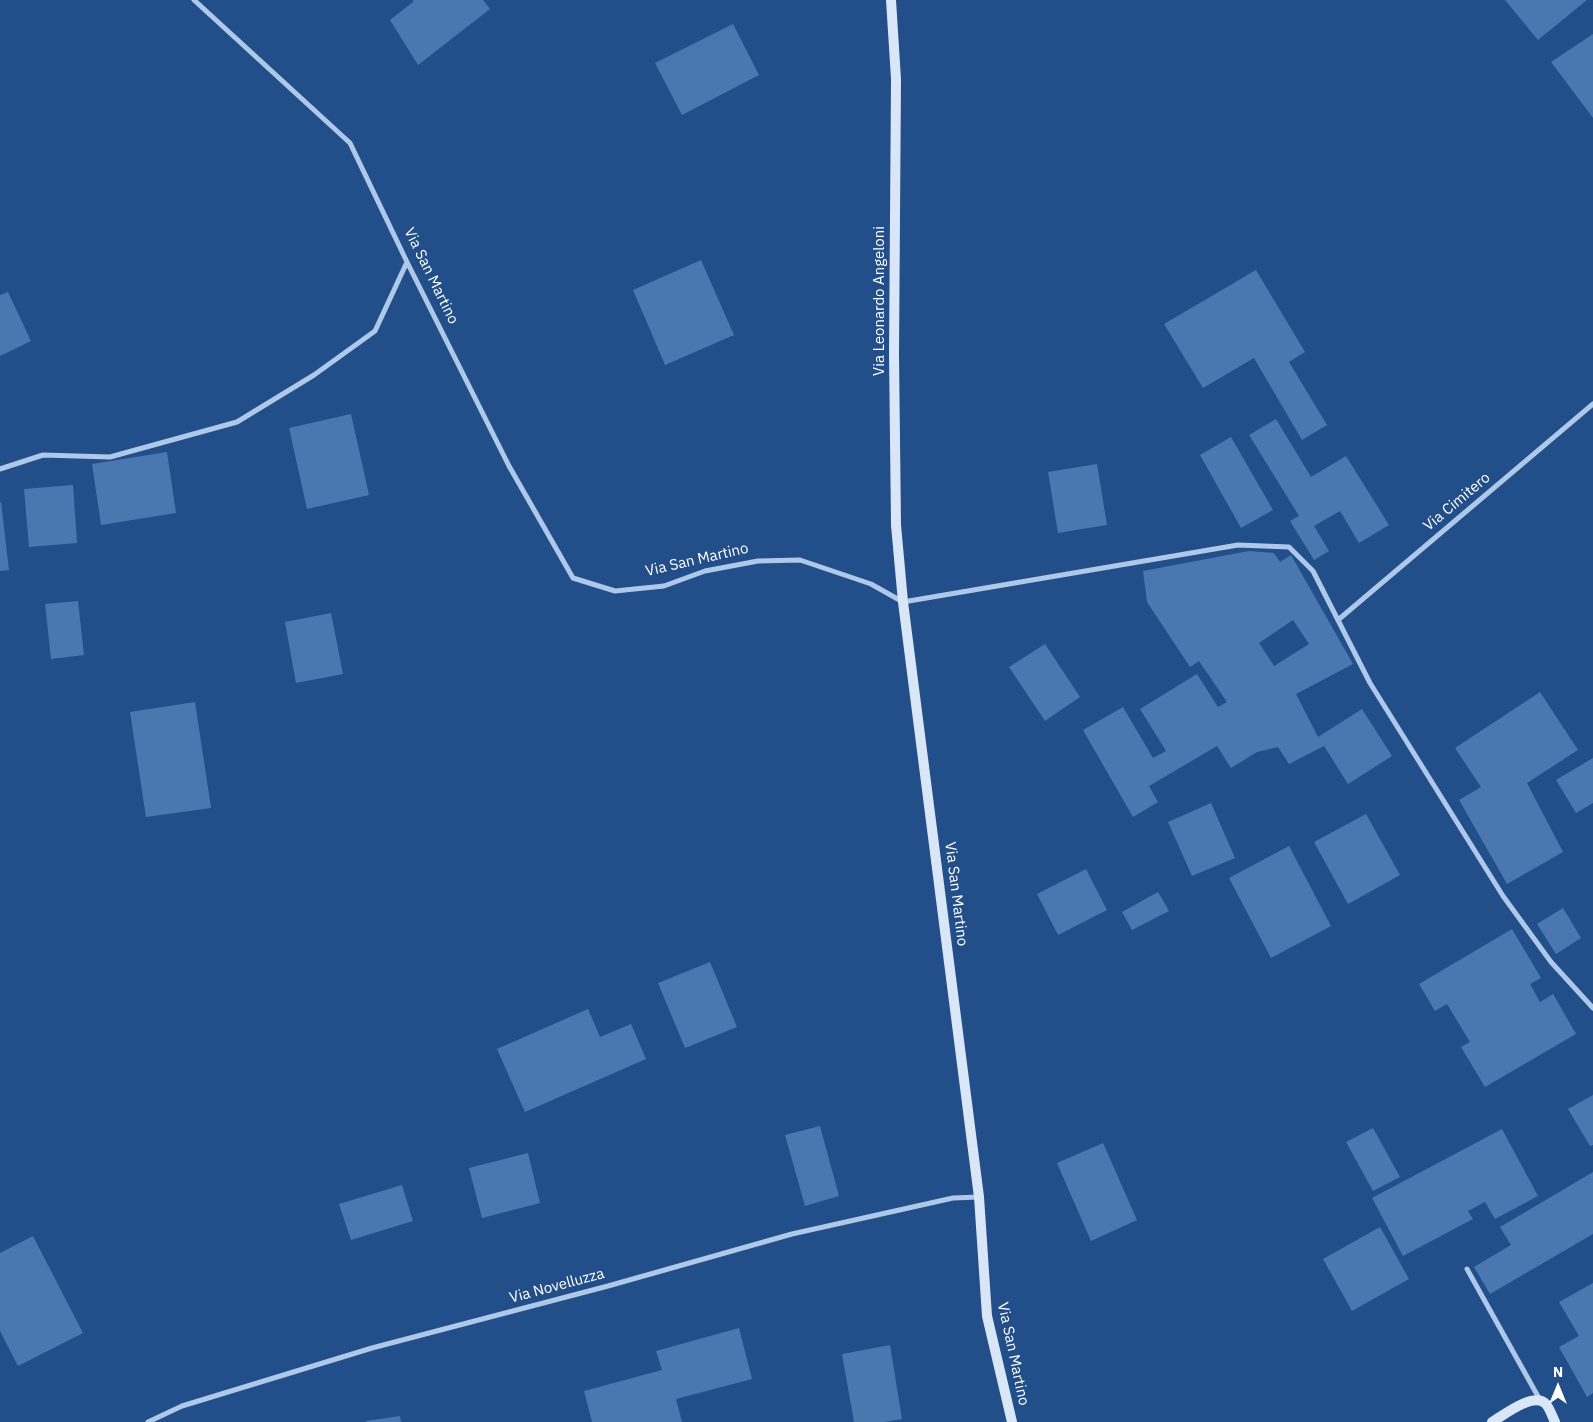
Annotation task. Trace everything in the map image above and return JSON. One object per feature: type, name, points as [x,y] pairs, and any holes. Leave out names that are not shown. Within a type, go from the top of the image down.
[{"type":"street","name":"Via San Martino","points":[[194,0],[350,143],[509,466],[573,578],[615,591],[664,586],[706,572],[758,561],[800,560],[871,584],[903,602],[979,1197],[987,1316],[1012,1422]]},
{"type":"street","name":"Via Leonardo Angeloni","points":[[891,0],[896,79],[894,325],[896,526],[903,602]]},
{"type":"street","points":[[0,469],[43,455],[110,457],[237,422],[314,374],[375,331],[407,262]]},
{"type":"street","name":"Via Cimitero","points":[[1338,620],[1593,404]]},
{"type":"street","points":[[903,602],[1238,545],[1289,547],[1313,570],[1370,683],[1504,896],[1551,962],[1593,1008]]},
{"type":"street","name":"Via Novelluzza","points":[[148,1422],[182,1406],[372,1348],[608,1286],[792,1234],[953,1198],[979,1197]]},
{"type":"street","points":[[1467,1269],[1540,1400],[1547,1406],[1555,1422]]},
{"type":"street","points":[[1492,1422],[1527,1401],[1540,1400]]},
{"type":"building","points":[[413,0],[483,0],[490,9],[418,65],[390,20],[413,2]]},
{"type":"building","points":[[1505,0],[1587,0],[1538,40]]},
{"type":"building","points":[[733,24],[759,75],[682,115],[655,63]]},
{"type":"building","points":[[1593,34],[1593,118],[1551,62]]},
{"type":"building","points":[[701,260],[734,335],[665,365],[633,290]]},
{"type":"building","points":[[1256,270],[1305,352],[1289,362],[1327,425],[1302,440],[1254,358],[1203,388],[1164,324]]},
{"type":"building","points":[[8,292],[31,341],[0,356],[0,295]]},
{"type":"building","points":[[351,414],[369,495],[307,509],[289,428]]},
{"type":"building","points":[[1276,419],[1311,477],[1346,456],[1389,525],[1359,543],[1340,511],[1314,526],[1329,551],[1314,560],[1290,521],[1299,516],[1249,435]]},
{"type":"building","points":[[1231,437],[1273,510],[1241,528],[1200,455]]},
{"type":"building","points":[[167,452],[176,513],[101,525],[92,464]]},
{"type":"building","points":[[1097,464],[1107,525],[1058,533],[1048,472]]},
{"type":"building","points":[[73,485],[77,543],[29,547],[24,489]]},
{"type":"building","points":[[0,503],[9,570],[0,571]]},
{"type":"building","points":[[1249,551],[1274,553],[1280,562],[1291,555],[1353,664],[1296,694],[1318,737],[1362,709],[1392,756],[1348,784],[1324,746],[1289,764],[1278,747],[1257,752],[1231,768],[1217,746],[1149,786],[1158,802],[1133,817],[1083,730],[1123,707],[1153,758],[1166,751],[1140,709],[1197,674],[1218,707],[1227,702],[1199,661],[1190,667],[1147,602],[1143,571]],"holes":[[[1293,620],[1309,644],[1274,666],[1259,643]]]},
{"type":"building","points":[[78,601],[84,655],[51,659],[45,604]]},
{"type":"building","points":[[331,613],[343,674],[296,683],[285,622]]},
{"type":"building","points":[[1045,644],[1080,697],[1045,721],[1009,667]]},
{"type":"building","points":[[1540,692],[1578,750],[1527,783],[1563,852],[1507,884],[1459,800],[1481,787],[1455,748]]},
{"type":"building","points":[[195,702],[211,808],[146,817],[130,712]]},
{"type":"building","points":[[1593,758],[1593,803],[1576,813],[1556,780]]},
{"type":"building","points":[[1211,803],[1235,858],[1192,876],[1168,822]]},
{"type":"building","points":[[1366,814],[1400,875],[1348,904],[1314,842]]},
{"type":"building","points":[[1289,846],[1331,926],[1271,958],[1229,878]]},
{"type":"building","points":[[1086,869],[1107,910],[1058,935],[1037,894]]},
{"type":"building","points":[[1158,892],[1169,911],[1132,930],[1122,912]]},
{"type":"building","points":[[1563,908],[1581,938],[1556,954],[1537,924]]},
{"type":"building","points":[[1512,929],[1541,978],[1530,984],[1540,1002],[1553,994],[1576,1034],[1485,1087],[1461,1047],[1470,1042],[1447,1004],[1435,1011],[1419,984]]},
{"type":"building","points":[[710,962],[737,1027],[685,1048],[658,983]]},
{"type":"building","points":[[588,1009],[600,1037],[631,1024],[646,1059],[525,1112],[497,1049]]},
{"type":"building","points":[[1593,1095],[1593,1145],[1590,1146],[1568,1109]]},
{"type":"building","points":[[820,1126],[839,1196],[805,1206],[785,1135]]},
{"type":"building","points":[[1373,1128],[1400,1177],[1373,1191],[1346,1142]]},
{"type":"building","points":[[1502,1129],[1538,1196],[1495,1219],[1485,1202],[1468,1211],[1473,1219],[1403,1256],[1372,1198]]},
{"type":"building","points":[[1103,1143],[1137,1220],[1091,1241],[1057,1163]]},
{"type":"building","points":[[528,1153],[540,1203],[482,1218],[469,1168]]},
{"type":"building","points":[[1593,1172],[1593,1234],[1490,1294],[1474,1267],[1511,1245],[1500,1227]]},
{"type":"building","points":[[402,1185],[413,1221],[351,1240],[339,1204]]},
{"type":"building","points":[[1380,1227],[1409,1279],[1352,1311],[1323,1259]]},
{"type":"building","points":[[33,1236],[83,1333],[18,1366],[0,1331],[0,1253]]},
{"type":"building","points":[[1593,1283],[1593,1393],[1587,1397],[1559,1347],[1579,1336],[1559,1302]]},
{"type":"building","points":[[739,1328],[752,1379],[676,1399],[682,1422],[592,1422],[584,1391],[662,1370],[656,1351]]},
{"type":"building","points":[[890,1345],[902,1419],[884,1422],[854,1422],[842,1354]]},
{"type":"building","points":[[400,1416],[401,1422],[366,1422],[366,1421]]}]
